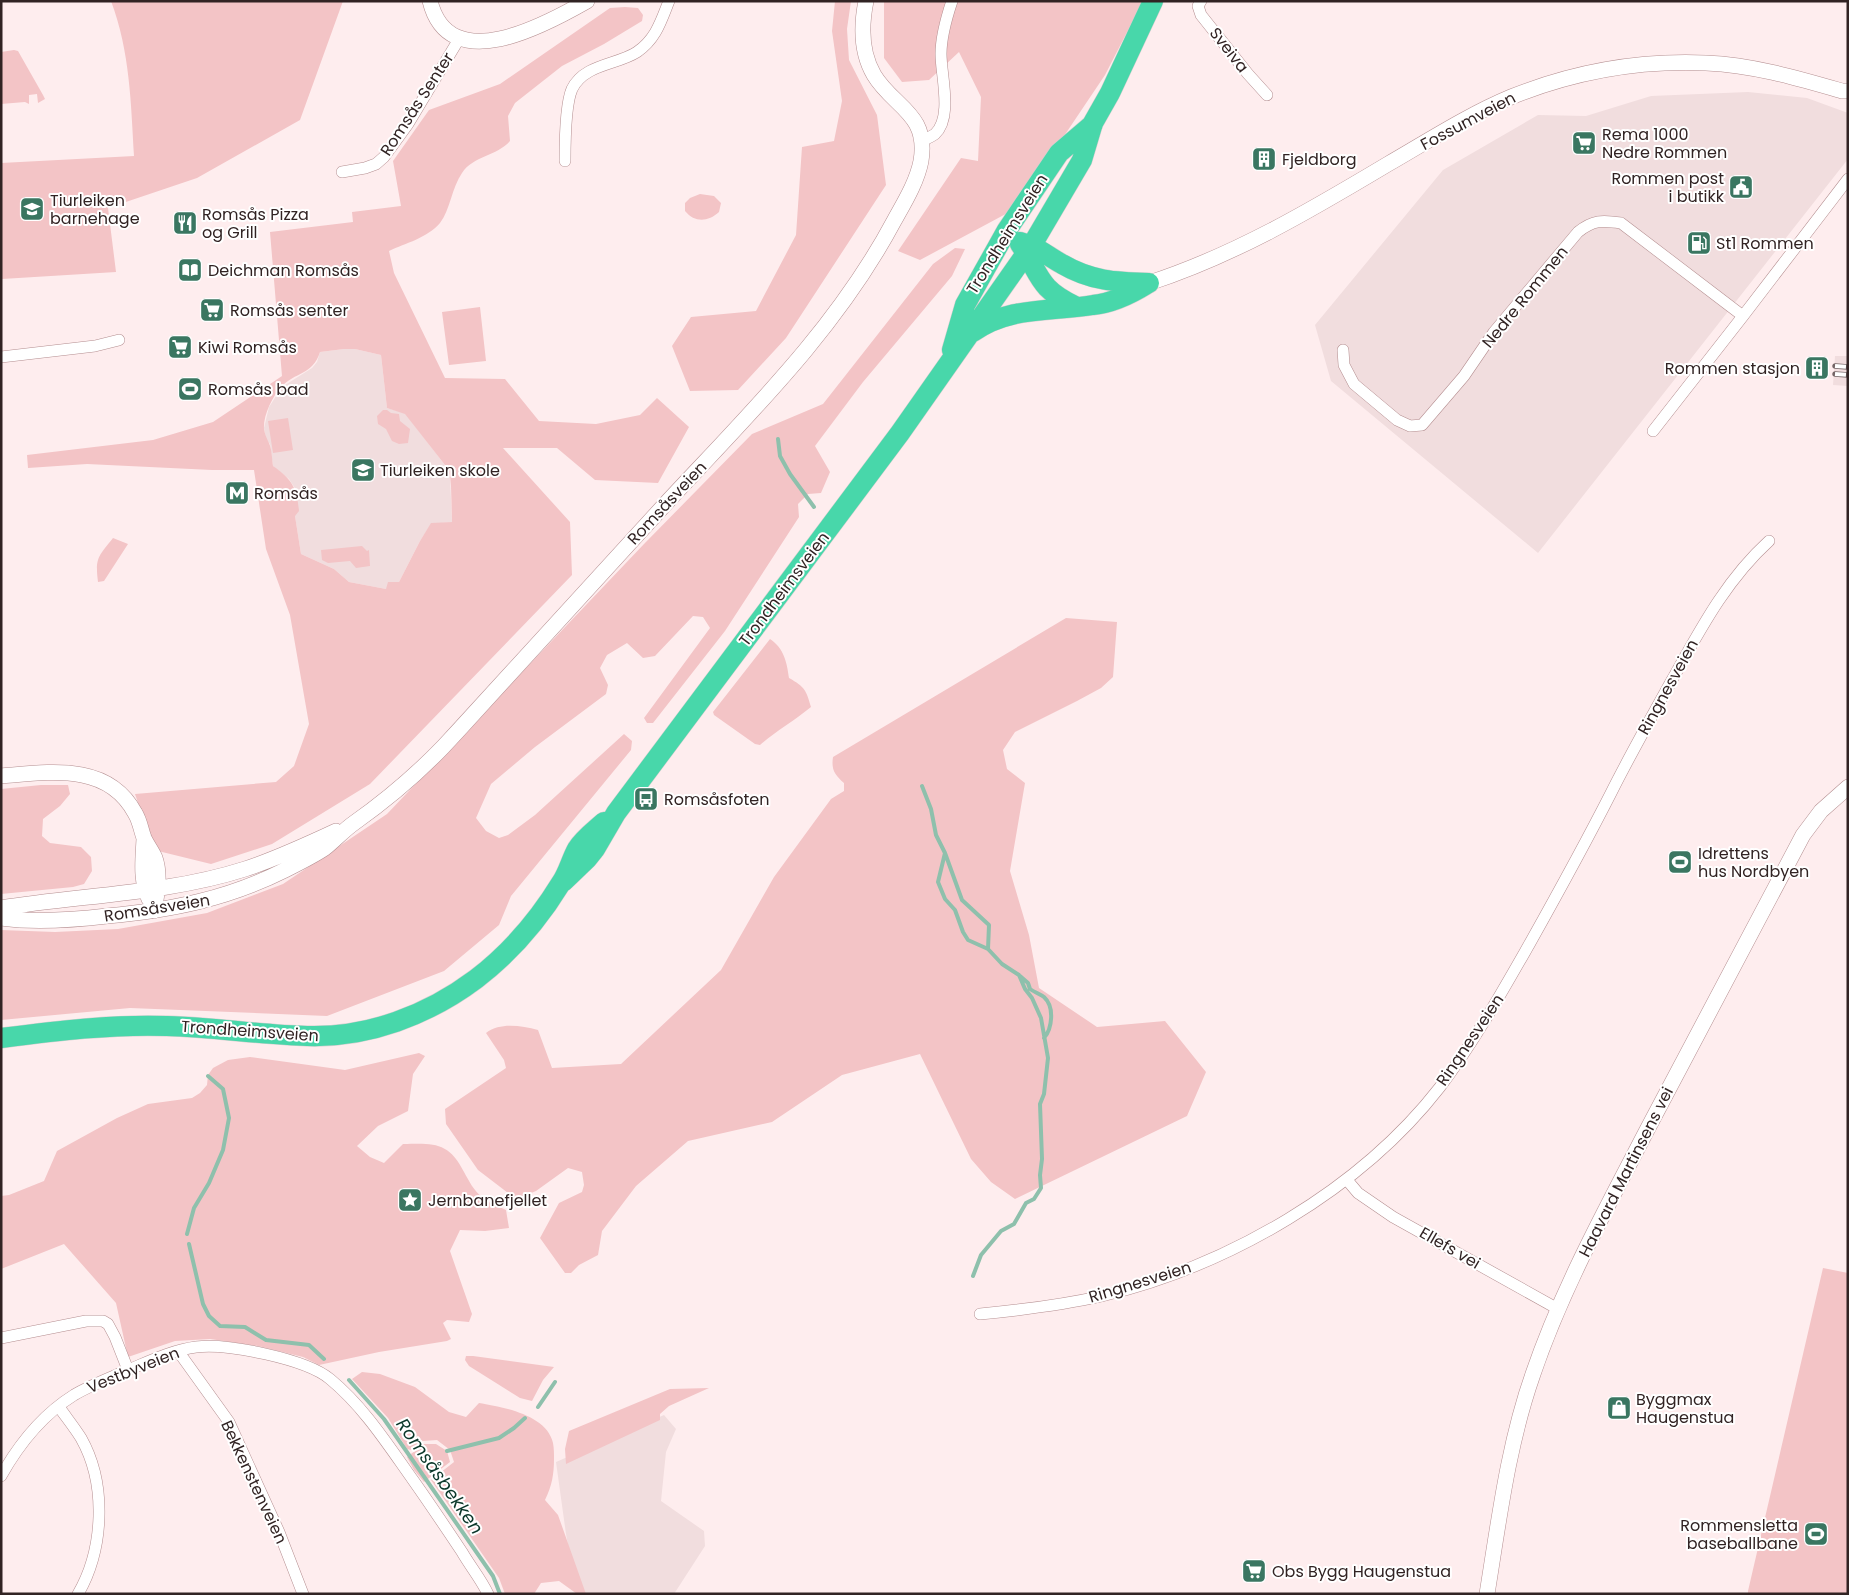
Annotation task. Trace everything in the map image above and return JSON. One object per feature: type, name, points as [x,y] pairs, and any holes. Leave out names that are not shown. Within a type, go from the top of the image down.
[{"type":"highway","name":"Trondheimsveien","points":[[1,1038],[62,1031],[144,1026],[203,1027],[274,1034],[322,1036],[357,1032],[382,1026],[428,1009],[476,979],[515,944],[563,882],[595,849],[616,813],[900,433],[950,362],[1082,160],[1093,124],[1110,93],[1153,1]]},
{"type":"highway","name":"Trondheimsveien","points":[[950,362],[965,305],[1007,230],[1059,154],[1093,124]]},
{"type":"highway","points":[[1026,247],[1098,280],[1149,283]]},
{"type":"highway","points":[[1026,247],[1042,284],[1052,294],[1075,306]]},
{"type":"highway","points":[[968,335],[979,328],[1017,313],[1094,305],[1121,298],[1149,283]]},
{"type":"street","points":[[430,1],[441,25],[453,36],[467,41],[484,42],[508,36],[552,19],[587,1]]},
{"type":"street","points":[[565,161],[568,107],[575,84],[592,70],[635,53],[645,45],[660,27],[670,1]]},
{"type":"street","points":[[866,1],[863,28],[864,45],[870,67],[880,83],[915,121],[921,141],[936,134],[945,107],[941,55],[943,30],[952,1]]},
{"type":"street","name":"Sveiva","points":[[1200,1],[1198,6],[1201,15],[1267,95]]},
{"type":"street","name":"Romsås Senter","points":[[342,172],[372,166],[384,157],[408,124],[459,39]]},
{"type":"street","name":"Fossumveien","points":[[1149,283],[1212,259],[1269,233],[1472,116],[1509,98],[1561,79],[1624,66],[1664,63],[1706,63],[1770,71],[1844,92]]},
{"type":"street","name":"Romsåsveien","points":[[1,918],[31,920],[74,919],[154,911],[204,902],[256,884],[304,860],[325,847],[393,794],[425,765],[798,360],[842,305],[884,241],[916,178],[921,164],[921,141]]},
{"type":"street","points":[[1653,431],[1848,179]]},
{"type":"street","name":"Nedre Rommen","points":[[1343,350],[1344,365],[1354,384],[1397,420],[1406,425],[1422,425],[1464,376],[1494,332],[1578,232],[1589,223],[1604,221],[1621,223],[1743,316]]},
{"type":"street","points":[[1,357],[95,346],[119,340]]},
{"type":"street","name":"Ringnesveien","points":[[980,1314],[1065,1303],[1103,1295],[1177,1273],[1242,1244],[1275,1226],[1347,1180],[1377,1154],[1438,1089],[1467,1049],[1533,938],[1592,830],[1626,762],[1718,599],[1754,555],[1769,541]]},
{"type":"street","points":[[1,776],[72,772],[104,782],[120,794],[132,808],[144,839],[156,860],[151,888],[154,911]]},
{"type":"street","name":"Haavard Martinsens vei","points":[[1487,1594],[1503,1492],[1518,1423],[1543,1344],[1558,1309],[1603,1214],[1803,835],[1821,811],[1848,787]]},
{"type":"street","name":"Romsåsveien","points":[[1,908],[197,881],[244,869],[353,824]]},
{"type":"street","name":"Ellefs vei","points":[[1347,1180],[1358,1193],[1393,1216],[1558,1309]]},
{"type":"street","points":[[1,1338],[86,1322],[103,1321],[108,1324],[115,1337],[128,1370]]},
{"type":"street","name":"Vestbyveien","points":[[1,1476],[28,1435],[58,1407],[89,1387],[178,1351],[197,1347],[255,1352],[318,1370],[330,1378],[363,1410],[428,1501],[488,1594]]},
{"type":"street","name":"Bekkenstenveien","points":[[178,1351],[218,1405],[232,1429],[278,1532],[303,1594]]},
{"type":"street","points":[[58,1407],[81,1439],[91,1462],[98,1489],[99,1519],[93,1559],[78,1594]]},
{"type":"shaded area","points":[[111,1],[343,1],[300,120],[197,178],[108,208],[116,272],[2,279],[1,163],[134,156],[126,58]]},
{"type":"shaded area","points":[[835,1],[851,1],[847,29],[849,60],[877,115],[886,185],[786,338],[738,390],[690,391],[672,346],[691,317],[756,311],[796,235],[802,147],[834,141],[842,101],[832,31]]},
{"type":"shaded area","points":[[884,1],[1143,1],[1105,75],[1015,209],[920,260],[898,251],[961,158],[978,161],[981,97],[959,52],[929,80],[902,82],[884,58]]},
{"type":"shaded area","points":[[610,8],[638,8],[643,15],[642,21],[562,66],[515,103],[508,116],[510,141],[499,150],[467,167],[456,185],[443,218],[435,228],[423,236],[389,251],[394,273],[445,378],[505,379],[539,421],[596,424],[640,415],[657,398],[689,427],[658,483],[595,480],[557,448],[503,448],[570,522],[572,575],[370,784],[272,844],[211,864],[154,850],[135,794],[276,782],[294,766],[309,724],[290,615],[266,549],[254,470],[212,470],[87,464],[28,468],[27,455],[153,440],[213,422],[282,376],[270,232],[353,222],[352,212],[401,206],[393,161],[429,110],[500,84]],"holes":[[[355,349],[381,355],[387,408],[405,414],[445,465],[450,476],[452,522],[431,523],[399,582],[388,582],[386,589],[349,582],[334,569],[301,554],[295,516],[299,511],[297,496],[289,480],[273,466],[271,449],[264,429],[271,401],[278,391],[286,382],[313,365],[320,352]]]},
{"type":"shaded area","points":[[18,51],[45,99],[38,103],[37,94],[29,95],[29,104],[25,102],[1,104],[1,52]]},
{"type":"shaded area","points":[[1748,92],[1807,98],[1848,113],[1848,159],[1538,553],[1331,381],[1315,325],[1443,170],[1538,115],[1586,116],[1651,96]]},
{"type":"shaded area","points":[[700,194],[714,196],[721,203],[719,212],[710,218],[702,220],[689,215],[685,211],[685,203],[690,198]]},
{"type":"shaded area","points":[[955,248],[965,249],[952,276],[863,382],[815,446],[830,472],[821,493],[808,494],[798,504],[799,517],[725,631],[653,723],[647,723],[644,718],[710,628],[703,617],[693,616],[655,656],[643,658],[627,643],[607,655],[600,668],[608,685],[606,694],[535,747],[491,784],[476,818],[486,831],[499,838],[508,835],[535,815],[624,734],[632,741],[631,750],[511,896],[499,925],[444,971],[327,1016],[130,1008],[1,1020],[1,930],[55,932],[118,929],[207,913],[283,884],[387,814],[644,544],[752,434],[823,404],[933,264]]},
{"type":"shaded area","points":[[480,307],[486,361],[449,365],[442,312]]},
{"type":"shaded area","name":"Tiurleiken skole","points":[[355,349],[381,355],[387,408],[405,413],[445,465],[450,476],[452,522],[431,524],[399,582],[386,589],[349,582],[334,569],[301,554],[295,516],[296,490],[289,479],[273,466],[270,444],[266,439],[264,428],[269,407],[282,387],[312,368],[317,362],[320,352]]},
{"type":"shaded area","points":[[1835,356],[1848,356],[1848,386],[1833,385]]},
{"type":"shaded area","points":[[383,410],[399,414],[400,421],[410,429],[408,443],[399,444],[392,441],[386,429],[378,424],[377,416]]},
{"type":"shaded area","points":[[288,418],[293,450],[273,453],[268,421]]},
{"type":"shaded area","points":[[113,538],[128,544],[104,581],[98,582],[97,563]]},
{"type":"shaded area","points":[[362,546],[367,551],[369,550],[370,566],[356,568],[350,561],[328,563],[322,560],[321,550]]},
{"type":"shaded area","points":[[1066,618],[1117,622],[1113,677],[1101,688],[1015,732],[1003,750],[1007,769],[1025,783],[1010,871],[1029,935],[1039,988],[1097,1027],[1165,1021],[1206,1072],[1187,1116],[1015,1199],[991,1182],[971,1159],[920,1054],[842,1075],[772,1122],[688,1141],[636,1186],[602,1231],[598,1255],[579,1265],[571,1273],[565,1273],[540,1238],[559,1203],[582,1192],[584,1185],[582,1172],[568,1168],[536,1191],[516,1199],[478,1170],[446,1124],[445,1109],[506,1068],[504,1060],[486,1033],[505,1026],[518,1026],[538,1030],[552,1068],[621,1064],[721,970],[774,877],[831,799],[844,791],[844,783],[833,769],[833,757]]},
{"type":"shaded area","points":[[770,639],[782,651],[789,678],[804,690],[811,707],[760,745],[755,744],[714,715],[713,712]]},
{"type":"shaded area","points":[[41,785],[68,785],[70,794],[60,806],[43,819],[42,836],[50,843],[81,847],[91,857],[92,871],[84,884],[73,887],[1,894],[1,789]]},
{"type":"shaded area","points":[[419,1053],[425,1056],[413,1074],[408,1111],[378,1126],[357,1146],[370,1157],[384,1163],[403,1144],[439,1146],[458,1162],[479,1195],[506,1210],[509,1228],[485,1231],[460,1230],[450,1251],[472,1314],[469,1322],[447,1320],[443,1323],[451,1339],[319,1365],[303,1357],[258,1346],[210,1339],[175,1341],[128,1357],[116,1303],[64,1244],[1,1269],[1,1196],[9,1195],[44,1181],[57,1151],[117,1118],[148,1104],[192,1098],[207,1085],[208,1075],[213,1068],[228,1060],[250,1057],[345,1070]]},
{"type":"shaded area","points":[[1823,1268],[1848,1273],[1848,1594],[1748,1594],[1748,1591]]},
{"type":"shaded area","points":[[466,1356],[554,1367],[543,1380],[532,1401],[520,1398],[469,1366],[465,1360]]},
{"type":"shaded area","points":[[362,1372],[380,1374],[415,1387],[449,1412],[466,1417],[479,1403],[523,1414],[542,1426],[549,1433],[554,1451],[552,1480],[545,1500],[558,1515],[586,1594],[577,1594],[559,1581],[541,1583],[534,1594],[505,1594],[499,1578],[431,1480],[454,1462],[450,1450],[437,1440],[423,1441],[411,1450],[407,1449],[388,1418],[352,1379]]},
{"type":"shaded area","points":[[709,1388],[669,1406],[660,1414],[660,1420],[566,1464],[565,1449],[569,1431],[670,1389]]},
{"type":"shaded area","points":[[664,1415],[676,1429],[666,1452],[661,1501],[704,1531],[705,1546],[674,1594],[577,1594],[556,1462]]},
{"type":"shaded area","points":[[424,1444],[436,1444],[447,1451],[450,1462],[424,1482],[414,1470],[407,1457]]},
{"type":"waterway","points":[[778,439],[780,456],[790,474],[814,507]]},
{"type":"waterway","points":[[922,786],[931,809],[936,835],[945,853],[938,882],[945,899],[955,910],[968,940],[988,949],[1002,964],[1019,975],[1041,1018],[1048,1058],[1044,1094],[1040,1104],[1041,1188],[1034,1199],[1026,1203],[1014,1224],[1001,1231],[981,1255],[973,1276]]},
{"type":"waterway","points":[[945,853],[962,900],[989,925],[988,949]]},
{"type":"waterway","points":[[1020,976],[1028,983],[1030,989],[1044,997],[1050,1006],[1050,1024],[1044,1038]]},
{"type":"waterway","name":"Romsåsbekken","points":[[187,1234],[194,1208],[209,1183],[223,1150],[229,1118],[223,1089],[208,1076]]},
{"type":"waterway","name":"Romsåsbekken","points":[[189,1244],[203,1304],[209,1316],[220,1326],[245,1327],[266,1340],[309,1345],[324,1359]]},
{"type":"waterway","name":"Romsåsbekken","points":[[349,1380],[384,1419],[493,1576],[500,1594]]},
{"type":"waterway","points":[[538,1407],[555,1382]]},
{"type":"waterway","points":[[447,1451],[499,1438],[525,1418]]},
{"type":"railway","points":[[1835,366],[1848,367]]},
{"type":"railway","points":[[1835,374],[1848,375]]},
{"type":"place","name":"Rema 1000 Nedre Rommen","points":[[1584,143]]},
{"type":"place","name":"Fjeldborg","points":[[1264,159]]},
{"type":"place","name":"Rommen post i butikk","points":[[1741,187]]},
{"type":"place","name":"Tiurleiken barnehage","points":[[32,209]]},
{"type":"place","name":"Romsås Pizza og Grill","points":[[185,223]]},
{"type":"place","name":"St1 Rommen","points":[[1699,243]]},
{"type":"place","name":"Deichman Romsås","points":[[190,270]]},
{"type":"place","name":"Romsås senter","points":[[212,310]]},
{"type":"place","name":"Kiwi Romsås","points":[[180,347]]},
{"type":"place","name":"Rommen stasjon","points":[[1817,368]]},
{"type":"place","name":"Romsås bad","points":[[190,389]]},
{"type":"place","name":"Tiurleiken skole","points":[[363,470]]},
{"type":"place","name":"Romsås","points":[[237,493]]},
{"type":"place","name":"Romsåsfoten","points":[[646,799]]},
{"type":"place","name":"Idrettens hus Nordbyen","points":[[1680,862]]},
{"type":"place","name":"Jernbanefjellet","points":[[410,1200]]},
{"type":"place","name":"Byggmax Haugenstua","points":[[1619,1408]]},
{"type":"place","name":"Rommensletta baseballbane","points":[[1816,1534]]},
{"type":"place","name":"Obs Bygg Haugenstua","points":[[1254,1571]]}]
